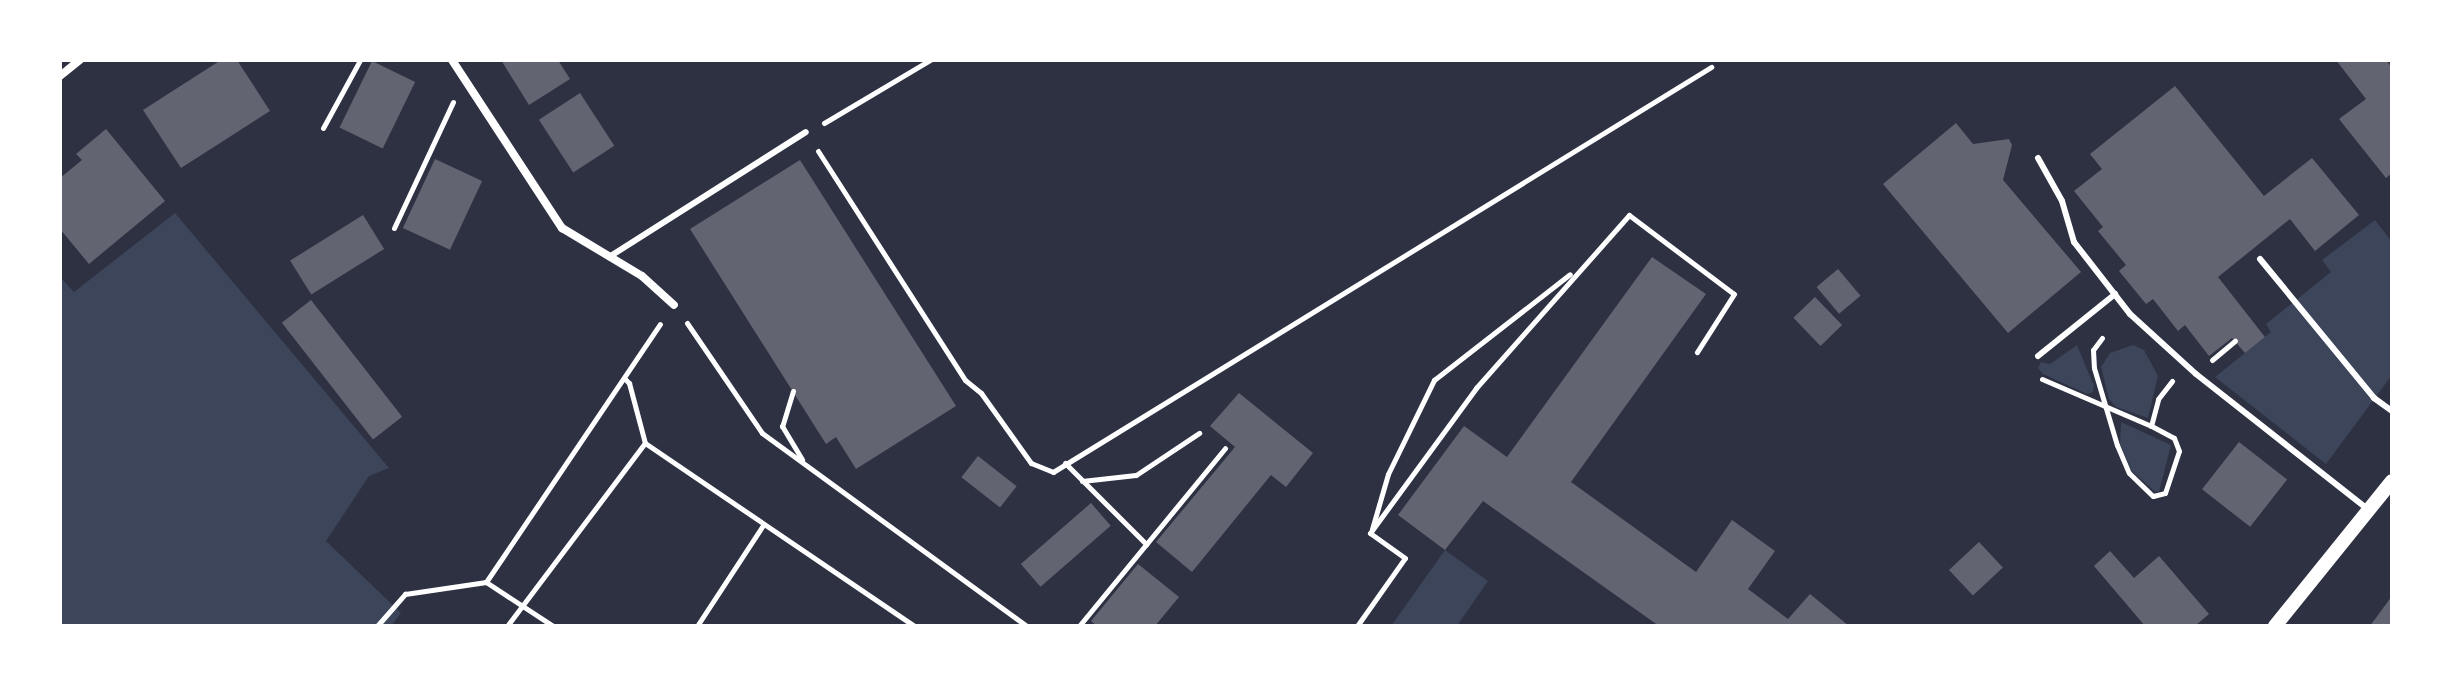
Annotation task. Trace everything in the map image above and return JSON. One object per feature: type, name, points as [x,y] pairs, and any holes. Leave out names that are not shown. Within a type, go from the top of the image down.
[{"type":"street","points":[[60,76],[80,60]]},
{"type":"street","points":[[452,60],[562,228],[642,276],[674,305]]},
{"type":"street","points":[[2275,626],[2392,481]]},
{"type":"lane","points":[[609,257],[806,132]]},
{"type":"lane","points":[[2038,158],[2062,201],[2074,242],[2130,314],[2185,365],[2369,510]]},
{"type":"lane","points":[[2260,259],[2374,398],[2392,411]]},
{"type":"lane","points":[[2038,356],[2115,294]]},
{"type":"path","points":[[323,128],[360,60]]},
{"type":"path","points":[[930,60],[806,132],[965,380],[981,393],[1031,463],[1053,472],[1711,67]]},
{"type":"path","points":[[394,228],[464,79]]},
{"type":"path","points":[[1370,533],[1476,388],[1581,265],[1629,215],[1734,294],[1697,352]]},
{"type":"path","points":[[1370,533],[1388,474],[1434,380],[1581,265]]},
{"type":"path","points":[[486,582],[674,305],[762,433],[1027,626]]},
{"type":"path","points":[[2038,356],[2032,363],[2034,372],[2043,380],[2106,407],[2151,426],[2174,438],[2179,451],[2165,493],[2160,497],[2153,496],[2129,473],[2106,407],[2094,368],[2093,350],[2130,314]]},
{"type":"path","points":[[2212,360],[2235,341]]},
{"type":"path","points":[[2151,426],[2158,399],[2185,365]]},
{"type":"path","points":[[625,379],[629,383],[645,443],[914,626]]},
{"type":"path","points":[[793,391],[782,426],[804,463]]},
{"type":"path","points":[[1082,481],[1136,475],[1199,433]]},
{"type":"path","points":[[507,626],[645,443]]},
{"type":"path","points":[[1079,626],[1225,448]]},
{"type":"path","points":[[1065,463],[1146,544]]},
{"type":"path","points":[[697,626],[763,525]]},
{"type":"path","points":[[1357,626],[1405,558],[1370,533]]},
{"type":"path","points":[[377,626],[405,594],[486,582],[553,626]]},
{"type":"shaded area","points":[[175,213],[389,468],[369,476],[326,541],[401,613],[391,626],[60,626],[60,277],[74,292]]},
{"type":"shaded area","points":[[2375,220],[2392,242],[2392,375],[2326,464],[2215,377],[2271,332],[2266,324],[2331,272],[2322,260]]},
{"type":"shaded area","points":[[2077,345],[2094,386],[2093,392],[2087,394],[2043,374],[2038,368],[2041,362],[2050,364]]},
{"type":"shaded area","points":[[2133,345],[2144,350],[2158,376],[2148,418],[2116,407],[2109,399],[2101,367],[2110,353]]},
{"type":"shaded area","points":[[2121,422],[2171,445],[2159,492],[2132,471],[2120,444]]},
{"type":"shaded area","points":[[1445,550],[1488,581],[1457,626],[1391,626]]},
{"type":"building","points":[[221,60],[237,60],[270,111],[181,168],[143,110]]},
{"type":"building","points":[[501,60],[558,60],[570,79],[529,105]]},
{"type":"building","points":[[2336,60],[2386,60],[2392,68],[2392,173],[2386,178],[2339,119],[2366,99]]},
{"type":"building","points":[[372,61],[415,82],[383,149],[340,128]]},
{"type":"building","points":[[2175,86],[2264,196],[2312,158],[2359,215],[2315,251],[2290,219],[2218,277],[2265,337],[2245,353],[2232,338],[2209,356],[2185,325],[2178,331],[2153,299],[2146,304],[2119,271],[2126,265],[2098,231],[2103,227],[2074,191],[2102,169],[2090,154]]},
{"type":"building","points":[[580,93],[614,146],[573,173],[539,120]]},
{"type":"building","points":[[1956,123],[1973,144],[2009,139],[2012,145],[2003,180],[2081,272],[2008,333],[1883,184]]},
{"type":"building","points":[[106,129],[165,201],[89,264],[60,229],[60,178],[82,160],[76,154]]},
{"type":"building","points":[[435,159],[482,181],[450,250],[403,228]]},
{"type":"building","points":[[800,160],[956,406],[856,469],[836,437],[826,444],[690,229]]},
{"type":"building","points":[[363,215],[384,249],[311,294],[290,261]]},
{"type":"building","points":[[1652,257],[1706,294],[1571,482],[1696,572],[1732,520],[1775,551],[1748,589],[1788,619],[1810,594],[1849,626],[1659,626],[1483,501],[1445,550],[1398,515],[1464,426],[1507,457]]},
{"type":"building","points":[[1838,269],[1860,296],[1839,314],[1817,287]]},
{"type":"building","points":[[1815,297],[1842,325],[1821,346],[1793,318]]},
{"type":"building","points":[[311,300],[402,417],[373,439],[282,323]]},
{"type":"building","points":[[1239,393],[1313,453],[1286,487],[1271,475],[1192,572],[1156,542],[1235,447],[1210,426]]},
{"type":"building","points":[[2239,442],[2287,480],[2250,527],[2202,489]]},
{"type":"building","points":[[978,456],[1017,486],[1000,507],[961,477]]},
{"type":"building","points":[[1091,503],[1111,526],[1040,587],[1021,564]]},
{"type":"building","points":[[1979,542],[2003,568],[1973,596],[1949,570]]},
{"type":"building","points":[[2110,551],[2134,578],[2159,556],[2209,614],[2195,626],[2145,626],[2094,566]]},
{"type":"building","points":[[1138,564],[1179,597],[1155,626],[1097,626],[1091,621]]},
{"type":"building","points":[[2392,596],[2392,626],[2370,626],[2389,600]]}]
